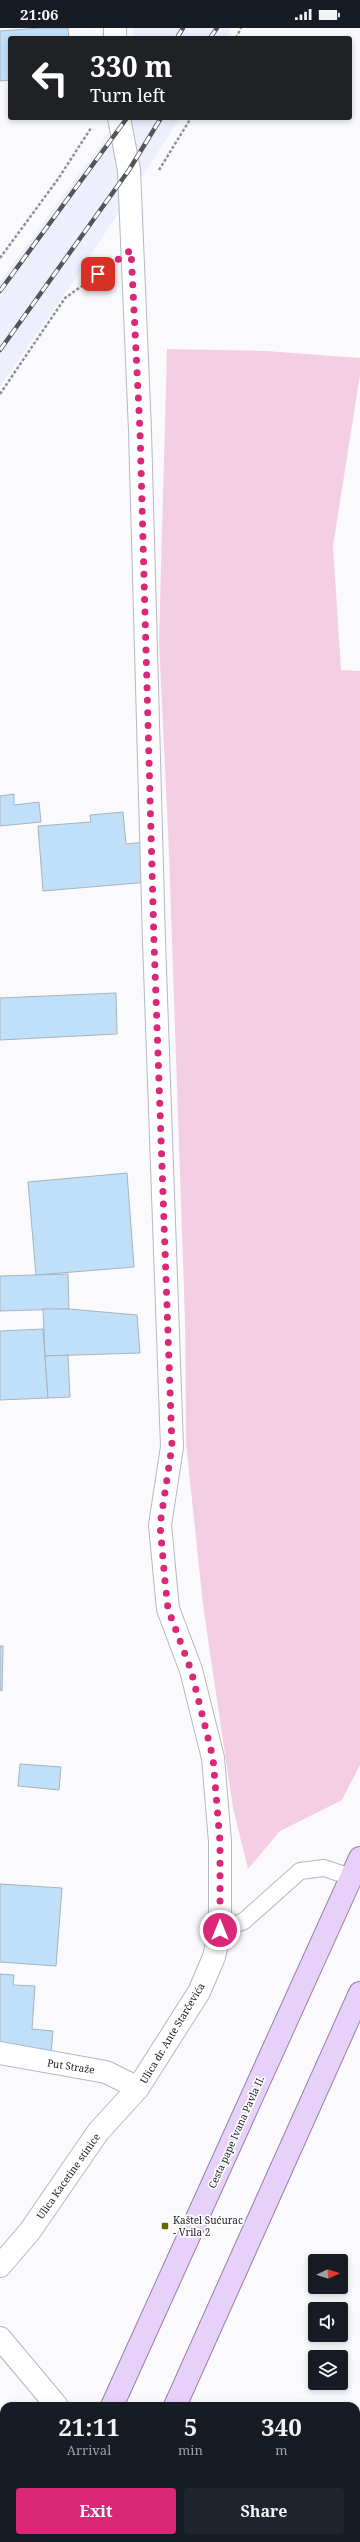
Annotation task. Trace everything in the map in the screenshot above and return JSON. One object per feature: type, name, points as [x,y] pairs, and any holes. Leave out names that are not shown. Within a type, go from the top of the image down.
[{"type":"main road","name":"Cesta pape Ivana Pavla II.","points":[[114,2402],[360,1858]]},
{"type":"main road","points":[[177,2402],[360,1993]]},
{"type":"street","name":"Ulica dr. Ante Starčevića","points":[[119,120],[129,170],[131,250],[140,431],[154,942],[172,1446],[160,1525],[168,1609],[191,1670],[213,1758],[220,1842],[220,1930],[214,1957],[199,1992],[138,2088]]},
{"type":"street","name":"Put Straže","points":[[0,2053],[106,2072],[138,2088]]},
{"type":"street","name":"Ulica Kacetine stinice","points":[[0,2266],[30,2231],[98,2132],[138,2088]]},
{"type":"street","points":[[0,2338],[54,2402]]},
{"type":"lane","points":[[220,1930],[244,1921],[300,1871],[324,1868],[351,1877]]},
{"type":"path","points":[[155,178],[190,120]]},
{"type":"path","points":[[0,258],[58,179],[87,131],[96,122]]},
{"type":"path","points":[[0,394],[65,298],[131,250]]},
{"type":"shaded area","points":[[133,28],[231,28],[228,36],[133,36]]},
{"type":"shaded area","points":[[116,120],[179,120],[78,275],[0,387],[0,282],[103,141]]},
{"type":"shaded area","points":[[167,349],[266,351],[360,358],[360,375],[333,546],[341,670],[360,671],[360,1765],[342,1800],[280,1831],[248,1869],[233,1808],[203,1605],[186,1443],[185,1320],[169,853],[159,641]]},
{"type":"building","points":[[40,28],[68,28],[69,36],[8,36],[8,80],[0,81],[0,31]]},
{"type":"building","points":[[14,794],[14,805],[39,802],[41,822],[0,826],[0,796]]},
{"type":"building","points":[[123,812],[126,844],[146,842],[149,882],[43,891],[38,826],[91,822],[90,815]]},
{"type":"building","points":[[116,993],[117,1034],[0,1040],[0,998]]},
{"type":"building","points":[[127,1173],[134,1267],[36,1275],[28,1182]]},
{"type":"building","points":[[68,1274],[69,1309],[0,1311],[0,1276]]},
{"type":"building","points":[[43,1309],[69,1309],[137,1315],[140,1353],[45,1356]]},
{"type":"building","points":[[43,1329],[48,1398],[0,1400],[0,1331]]},
{"type":"building","points":[[68,1355],[70,1397],[48,1398],[45,1356]]},
{"type":"building","points":[[0,1646],[3,1646],[2,1691],[0,1690]]},
{"type":"building","points":[[20,1764],[61,1767],[59,1790],[18,1786]]},
{"type":"building","points":[[0,1884],[62,1888],[56,1966],[0,1962]]},
{"type":"building","points":[[0,1974],[14,1975],[13,1985],[35,1986],[32,2029],[53,2031],[51,2054],[25,2052],[0,2042]]},
{"type":"railway","points":[[178,36],[183,28]]},
{"type":"railway","points":[[211,36],[217,28]]},
{"type":"railway","points":[[0,291],[126,120]]},
{"type":"railway","points":[[0,350],[129,170],[160,120]]},
{"type":"place","name":"Kaštel Sućurac - Vrila 2","points":[[165,2226]]},
{"type":"route","points":[[98,274],[131,250],[140,431],[154,942],[172,1446],[160,1525],[168,1609],[191,1670],[213,1758],[220,1842],[220,1930]]}]
